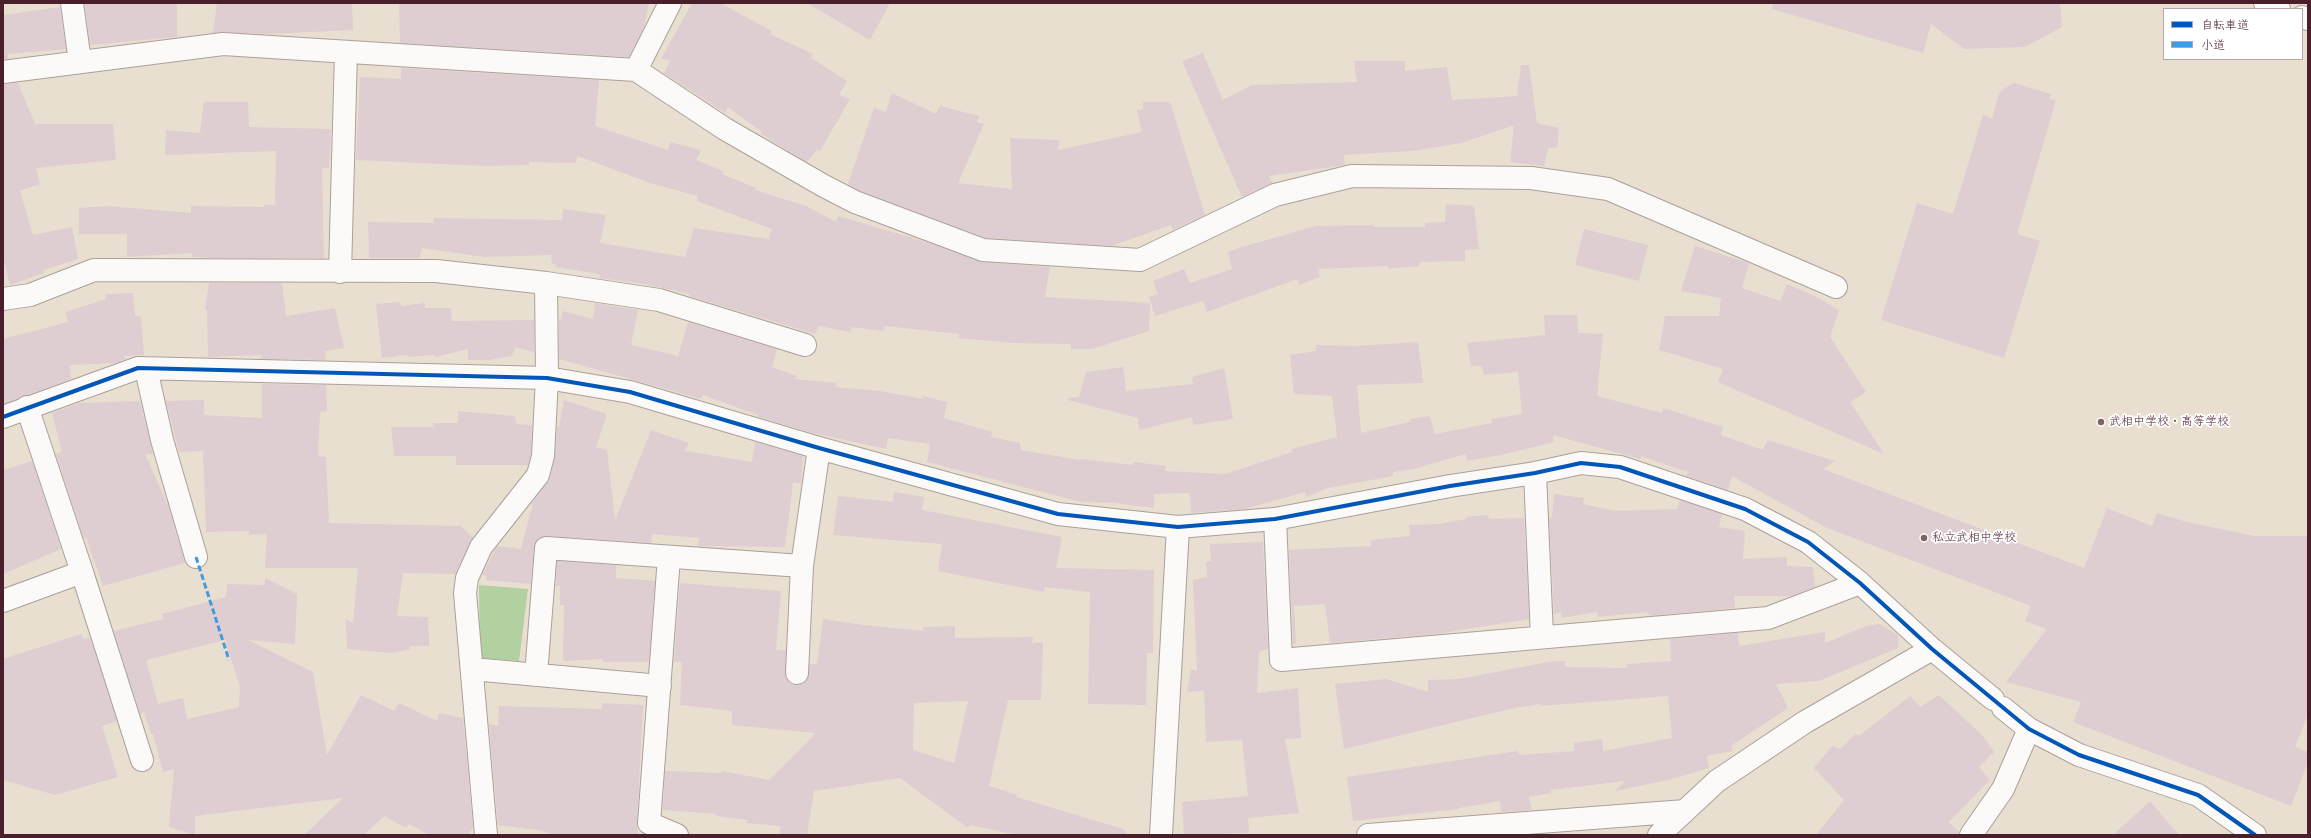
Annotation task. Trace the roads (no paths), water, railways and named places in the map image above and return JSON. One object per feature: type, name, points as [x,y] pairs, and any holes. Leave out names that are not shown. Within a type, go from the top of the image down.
[{"type":"street","points":[[72,3],[80,62]]},
{"type":"street","points":[[636,70],[670,3]]},
{"type":"street","points":[[2265,3],[2277,8]]},
{"type":"street","points":[[3,72],[223,44],[636,70],[725,129],[855,202],[983,250],[1140,260],[1275,195],[1352,176],[1531,178],[1608,189],[1836,287]]},
{"type":"street","points":[[340,272],[346,52]]},
{"type":"street","points":[[3,299],[30,295],[94,270],[340,272],[436,271],[546,283],[659,300],[805,345]]},
{"type":"street","points":[[486,835],[465,593],[467,578],[481,547],[538,475],[542,456],[547,378],[546,283]]},
{"type":"street","points":[[3,417],[27,407],[138,368],[547,378],[630,392],[819,448],[1058,514],[1178,527],[1275,519],[1450,486],[1535,473],[1581,463],[1620,468],[1730,504],[1808,542],[1860,583],[1932,649],[2029,729],[2079,755],[2198,795],[2256,835]]},
{"type":"street","points":[[146,369],[162,440],[196,557]]},
{"type":"street","points":[[27,407],[142,760]]},
{"type":"street","points":[[797,673],[802,566],[819,448]]},
{"type":"street","points":[[1535,473],[1542,637]]},
{"type":"street","points":[[1275,519],[1281,660],[1768,618],[1860,583]]},
{"type":"street","points":[[1161,835],[1178,527]]},
{"type":"street","points":[[536,675],[546,548],[802,566]]},
{"type":"street","points":[[669,557],[649,823],[677,835]]},
{"type":"street","points":[[3,601],[82,572]]},
{"type":"street","points":[[1659,835],[1718,781],[1805,722],[1932,649]]},
{"type":"street","points":[[472,669],[660,686]]},
{"type":"street","points":[[1971,835],[2003,789],[2029,729]]},
{"type":"street","points":[[1368,835],[1684,812]]},
{"type":"place","name":"武相中学校・高等学校","points":[[2101,422]]},
{"type":"place","name":"私立武相中学校","points":[[1924,538]]}]
